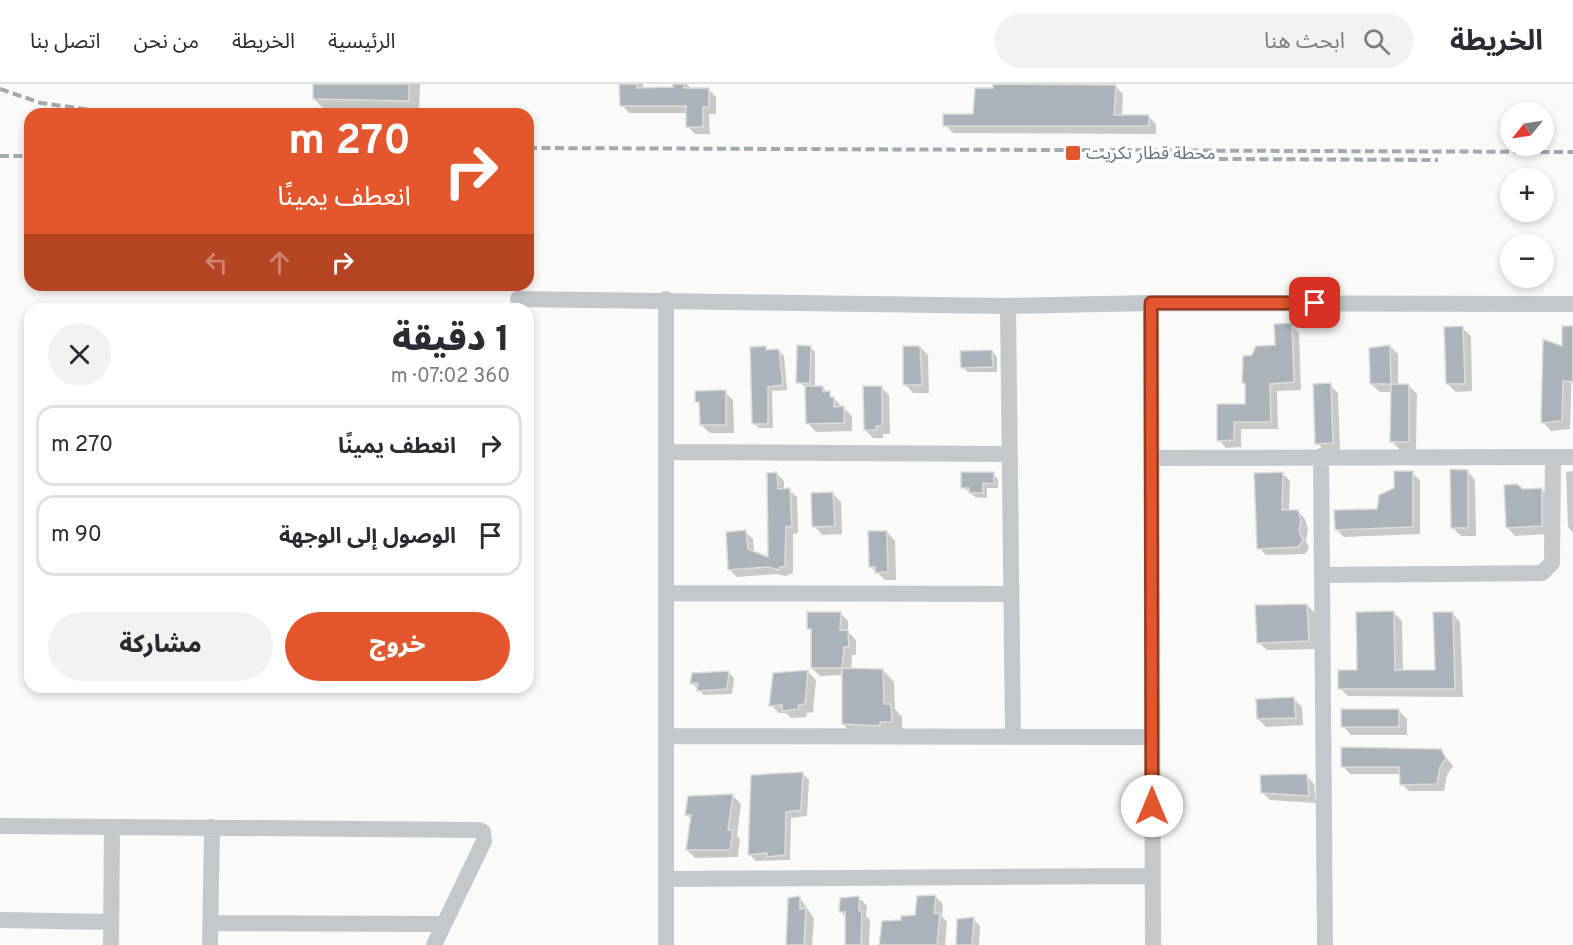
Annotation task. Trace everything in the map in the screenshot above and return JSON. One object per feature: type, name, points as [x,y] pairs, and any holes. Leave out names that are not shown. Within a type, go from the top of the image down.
[{"type":"street","points":[[518,298],[1008,306],[1151,303],[1573,304]]},
{"type":"street","points":[[666,299],[666,945]]},
{"type":"street","points":[[1151,303],[1153,945]]},
{"type":"street","points":[[1008,306],[1013,736]]},
{"type":"street","points":[[666,453],[1010,454]]},
{"type":"street","points":[[1321,456],[1325,945]]},
{"type":"street","points":[[1322,575],[1542,573],[1552,563],[1553,457]]},
{"type":"street","points":[[1152,458],[1573,457]]},
{"type":"street","points":[[666,593],[1011,594]]},
{"type":"street","points":[[666,736],[1152,737]]},
{"type":"street","points":[[0,825],[479,830],[483,832],[484,841],[434,945]]},
{"type":"street","points":[[210,945],[212,826]]},
{"type":"street","points":[[111,945],[112,827]]},
{"type":"street","points":[[666,879],[1153,876]]},
{"type":"street","points":[[0,920],[111,922]]},
{"type":"street","points":[[211,922],[444,924]]},
{"type":"building","points":[[313,84],[409,84],[409,101],[313,99]]},
{"type":"building","points":[[619,84],[637,84],[637,88],[673,87],[673,84],[684,84],[684,88],[709,88],[709,107],[703,107],[703,127],[686,127],[686,106],[620,106]]},
{"type":"building","points":[[993,84],[1116,85],[1114,115],[1149,115],[1149,126],[943,126],[943,114],[973,114],[975,88],[993,88]]},
{"type":"building","points":[[1292,323],[1294,382],[1270,384],[1271,422],[1234,422],[1234,440],[1217,441],[1217,404],[1245,404],[1245,383],[1242,383],[1243,356],[1252,355],[1256,346],[1275,345],[1274,324]]},
{"type":"building","points":[[1463,326],[1465,384],[1446,384],[1444,327]]},
{"type":"building","points":[[1562,326],[1573,326],[1573,382],[1563,381],[1562,421],[1541,423],[1543,339],[1562,346]]},
{"type":"building","points":[[797,345],[811,346],[810,383],[796,383]]},
{"type":"building","points":[[1390,345],[1391,384],[1370,384],[1369,348]]},
{"type":"building","points":[[766,346],[766,350],[779,349],[783,385],[768,387],[768,424],[752,424],[750,347]]},
{"type":"building","points":[[903,346],[920,346],[922,385],[903,385]]},
{"type":"building","points":[[992,350],[993,367],[961,368],[960,351]]},
{"type":"building","points":[[1331,383],[1333,443],[1315,444],[1313,384]]},
{"type":"building","points":[[1391,384],[1409,384],[1409,442],[1390,442]]},
{"type":"building","points":[[805,386],[823,386],[823,392],[830,391],[830,397],[834,397],[834,407],[844,406],[844,423],[806,424]]},
{"type":"building","points":[[863,386],[882,386],[882,426],[876,426],[876,430],[864,430]]},
{"type":"building","points":[[726,390],[726,425],[700,425],[699,402],[695,402],[695,391]]},
{"type":"building","points":[[1450,469],[1468,470],[1468,528],[1451,528]]},
{"type":"building","points":[[1394,471],[1413,471],[1413,527],[1335,530],[1334,510],[1377,509],[1379,495],[1394,488]]},
{"type":"building","points":[[777,472],[778,489],[790,488],[792,526],[786,527],[785,565],[788,566],[780,567],[779,570],[768,567],[728,570],[726,532],[746,530],[748,549],[768,557],[767,473]]},
{"type":"building","points":[[961,472],[994,472],[994,484],[983,483],[983,493],[969,493],[969,488],[961,488]]},
{"type":"building","points":[[1283,472],[1282,510],[1298,510],[1301,520],[1299,531],[1303,540],[1298,547],[1257,549],[1254,473]]},
{"type":"building","points":[[1517,484],[1523,489],[1542,488],[1542,526],[1506,528],[1504,485]]},
{"type":"building","points":[[833,492],[835,526],[812,527],[811,493]]},
{"type":"building","points":[[868,531],[887,531],[888,572],[875,573],[875,567],[869,567]]},
{"type":"building","points":[[1307,604],[1309,641],[1257,643],[1255,605]]},
{"type":"building","points":[[1394,611],[1395,670],[1435,670],[1433,612],[1453,612],[1455,689],[1338,689],[1338,670],[1357,670],[1356,612]]},
{"type":"building","points":[[807,612],[841,612],[840,630],[848,630],[849,647],[844,647],[842,668],[811,668],[811,629],[807,629]]},
{"type":"building","points":[[842,668],[883,669],[884,704],[891,704],[892,722],[880,722],[880,726],[842,724]]},
{"type":"building","points":[[808,670],[805,704],[799,705],[798,709],[782,711],[782,705],[769,706],[773,673]]},
{"type":"building","points":[[729,671],[727,689],[697,691],[698,683],[690,684],[692,673]]},
{"type":"building","points":[[1294,697],[1296,718],[1257,719],[1256,699]]},
{"type":"building","points":[[1341,709],[1399,709],[1399,727],[1341,727]]},
{"type":"building","points":[[1341,747],[1441,749],[1446,758],[1440,767],[1437,784],[1400,785],[1399,767],[1341,767]]},
{"type":"building","points":[[803,772],[801,810],[786,812],[785,855],[767,857],[767,853],[748,855],[751,775]]},
{"type":"building","points":[[1307,774],[1309,796],[1261,793],[1260,775]]},
{"type":"building","points":[[733,794],[728,830],[733,830],[730,850],[686,850],[691,815],[685,815],[688,796]]},
{"type":"building","points":[[936,895],[934,913],[940,913],[937,945],[879,945],[882,921],[901,920],[901,916],[915,915],[917,896]]},
{"type":"building","points":[[800,896],[800,909],[806,908],[804,945],[786,945],[788,898]]},
{"type":"building","points":[[859,896],[859,911],[862,910],[861,945],[845,945],[845,912],[839,912],[840,898]]},
{"type":"building","points":[[974,917],[972,945],[956,945],[957,919]]},
{"type":"railway","points":[[0,89],[41,103],[77,108]]},
{"type":"railway","points":[[534,148],[1573,152]]},
{"type":"railway","points":[[0,156],[24,156]]},
{"type":"railway","points":[[1219,159],[1438,160]]},
{"type":"place","name":"محطة قطار تكريت","points":[[1073,153]]},
{"type":"route","points":[[1152,806],[1151,303],[1315,303]]}]
